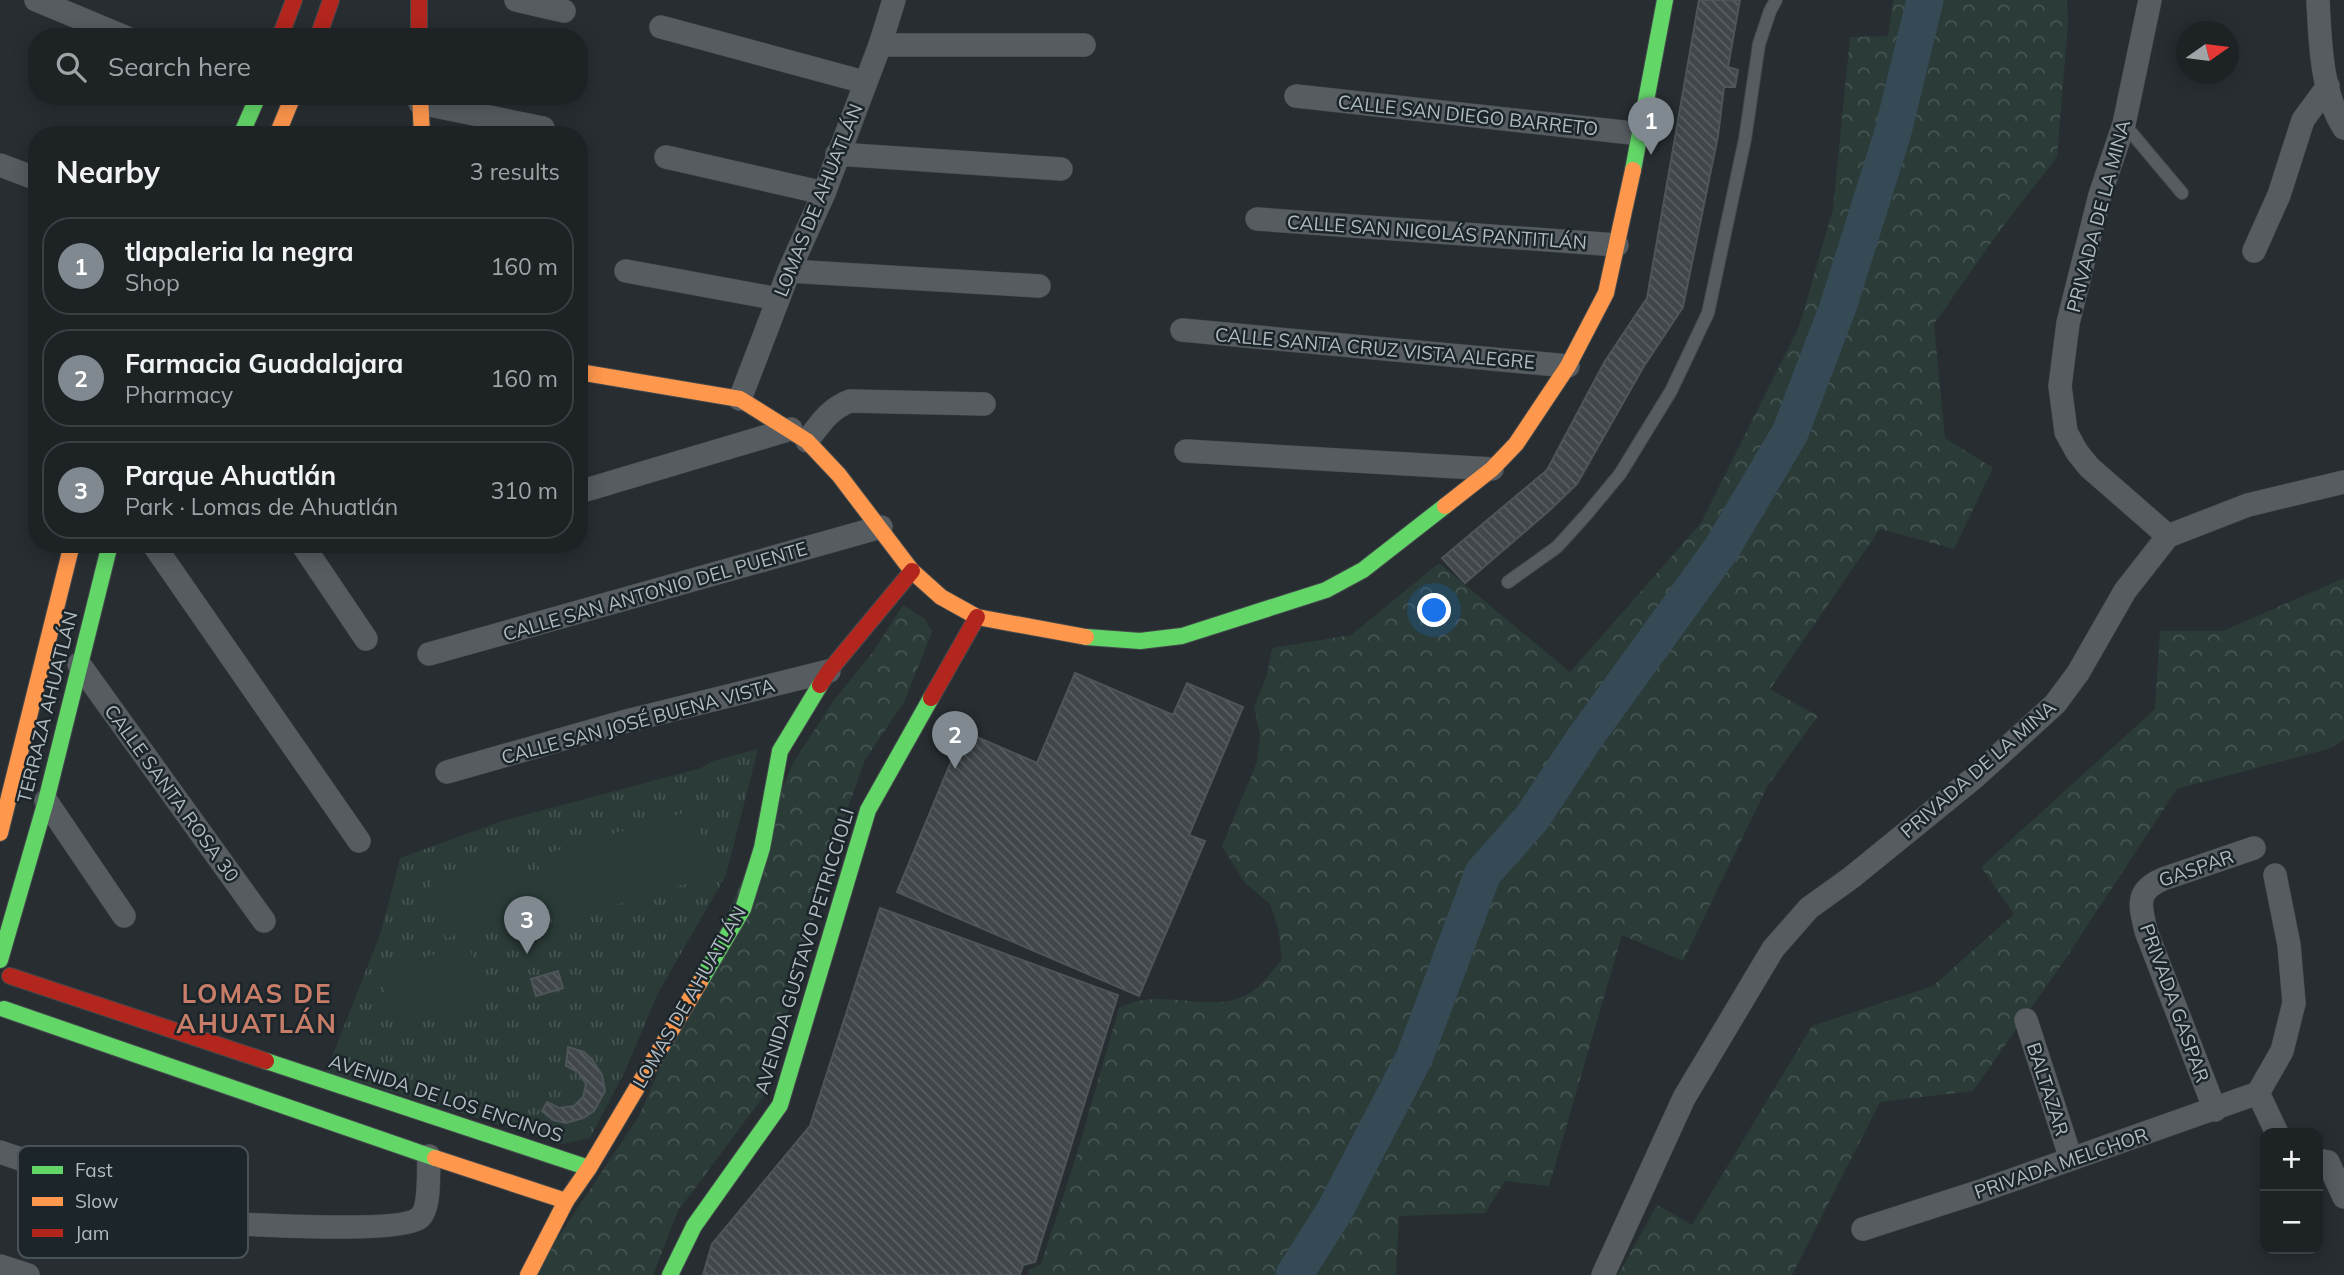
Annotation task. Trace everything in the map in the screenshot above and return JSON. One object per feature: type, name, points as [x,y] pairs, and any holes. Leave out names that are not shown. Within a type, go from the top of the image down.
[{"type":"street","points":[[36,0],[103,28]]},
{"type":"street","points":[[283,28],[294,0]]},
{"type":"street","points":[[321,28],[331,0]]},
{"type":"street","points":[[419,0],[419,28]]},
{"type":"street","points":[[516,0],[564,11]]},
{"type":"street","name":"LOMAS DE AHUATLÁN","points":[[740,399],[789,271],[824,193],[880,45],[894,0]]},
{"type":"street","points":[[588,374],[740,399],[799,435],[839,475],[912,571],[941,597],[977,617],[1080,637],[1140,641],[1182,636],[1326,590],[1363,570],[1492,469],[1516,444],[1568,366],[1606,293],[1641,134],[1665,0]]},
{"type":"street","name":"PRIVADA DE LA MINA","points":[[1603,1275],[1684,1098],[1773,949],[1809,908],[1852,877],[1975,777],[2055,704],[2078,673],[2124,591],[2168,536],[2089,467],[2072,444],[2063,418],[2060,386],[2068,323],[2100,195],[2124,124],[2150,0]]},
{"type":"street","points":[[2318,0],[2320,42],[2328,86],[2338,119],[2344,128]]},
{"type":"street","points":[[661,27],[864,82]]},
{"type":"street","points":[[880,45],[1084,45]]},
{"type":"street","points":[[2254,251],[2278,195],[2303,120],[2328,86]]},
{"type":"street","name":"CALLE SAN DIEGO BARRETO","points":[[1296,96],[1641,134]]},
{"type":"street","points":[[245,126],[254,105]]},
{"type":"street","points":[[281,126],[289,105]]},
{"type":"street","points":[[420,105],[422,126]]},
{"type":"street","points":[[445,105],[535,126]]},
{"type":"street","points":[[837,155],[1061,169]]},
{"type":"street","points":[[666,158],[824,193]]},
{"type":"street","points":[[0,165],[28,176]]},
{"type":"street","name":"CALLE SAN NICOLÁS PANTITLÁN","points":[[1257,219],[1617,245]]},
{"type":"street","points":[[626,271],[778,299]]},
{"type":"street","points":[[789,271],[1039,286]]},
{"type":"street","name":"CALLE SANTA CRUZ VISTA ALEGRE","points":[[1182,330],[1568,366]]},
{"type":"street","points":[[588,490],[799,435],[837,407],[850,401],[984,404]]},
{"type":"street","points":[[1186,451],[1492,469]]},
{"type":"street","points":[[2168,536],[2248,505],[2344,482]]},
{"type":"street","name":"CALLE SAN ANTONIO DEL PUENTE","points":[[429,654],[881,527]]},
{"type":"street","name":"TERRAZA AHUATLÁN","points":[[0,833],[70,553]]},
{"type":"street","name":"TERRAZA AHUATLÁN","points":[[0,961],[46,801],[108,553]]},
{"type":"street","points":[[159,553],[359,841]]},
{"type":"street","points":[[308,553],[366,639]]},
{"type":"street","name":"LOMAS DE AHUATLÁN","points":[[528,1275],[566,1200],[589,1168],[743,909],[762,848],[780,751],[829,671],[912,571]]},
{"type":"street","name":"AVENIDA GUSTAVO PETRICCIOLI","points":[[670,1275],[694,1226],[780,1105],[868,810],[977,617]]},
{"type":"street","name":"CALLE SANTA ROSA 30","points":[[79,664],[264,921]]},
{"type":"street","name":"CALLE SAN JOSÉ BUENA VISTA","points":[[447,772],[619,723],[829,671]]},
{"type":"street","points":[[46,801],[124,916]]},
{"type":"street","name":"GASPAR","points":[[2143,894],[2150,885],[2163,879],[2254,848]]},
{"type":"street","points":[[2274,1128],[2258,1093],[2281,1051],[2294,1003],[2289,945],[2275,874]]},
{"type":"street","name":"PRIVADA GASPAR","points":[[2143,894],[2141,908],[2146,931],[2215,1110]]},
{"type":"street","points":[[0,961],[12,987],[10,999],[2,1011],[566,1200]]},
{"type":"street","name":"AVENIDA DE LOS ENCINOS","points":[[9,976],[589,1168]]},
{"type":"street","name":"BALTAZAR","points":[[2026,1020],[2071,1159]]},
{"type":"street","name":"PRIVADA MELCHOR","points":[[1863,1228],[2215,1110],[2258,1093]]},
{"type":"street","points":[[0,1152],[18,1158]]},
{"type":"street","points":[[248,1224],[350,1227],[407,1223],[420,1218],[426,1208],[429,1156]]},
{"type":"street","points":[[2330,1159],[2344,1197]]},
{"type":"street","points":[[0,1266],[27,1275]]},
{"type":"lane","points":[[1508,582],[1557,547],[1620,474],[1671,391],[1708,313],[1745,139],[1759,44],[1776,0]]},
{"type":"lane","points":[[2124,124],[2182,193]]},
{"type":"green space","points":[[1893,0],[2067,0],[2068,24],[2057,157],[2001,229],[1934,324],[1945,438],[1993,468],[1954,549],[1880,529],[1770,689],[1818,716],[1768,785],[1683,961],[1622,935],[1549,1186],[1505,1181],[1485,1213],[1399,1216],[1396,1275],[1028,1275],[1029,1270],[1041,1264],[1076,1157],[1119,1008],[1153,999],[1201,1002],[1233,1000],[1258,987],[1282,959],[1278,928],[1270,904],[1245,883],[1222,846],[1257,762],[1260,734],[1254,707],[1267,675],[1272,648],[1351,635],[1439,563],[1570,672],[1701,523],[1799,327],[1833,209],[1850,37],[1888,36]]},
{"type":"green space","points":[[2344,578],[2344,740],[2328,749],[2177,789],[2064,961],[1973,1091],[1880,1102],[1792,1275],[1618,1275],[1657,1205],[1692,1225],[1812,1026],[1933,986],[2014,914],[1981,867],[2155,709],[2160,631],[2223,631]]},
{"type":"green space","points":[[903,605],[925,619],[932,632],[904,702],[865,760],[828,864],[766,1093],[678,1211],[653,1275],[533,1275],[639,1116],[793,763],[834,700],[873,652]]},
{"type":"green space","points":[[758,749],[726,875],[658,993],[626,1069],[590,1138],[561,1144],[326,1072],[381,932],[400,858],[502,821],[701,768],[713,761]]},
{"type":"green space","points":[[693,810],[712,876],[555,923],[536,857]]},
{"type":"green space","points":[[519,854],[537,910],[446,938],[429,882]]},
{"type":"green space","points":[[468,944],[486,1000],[395,1028],[378,972]]},
{"type":"building","points":[[1699,0],[1740,0],[1728,67],[1738,70],[1735,87],[1724,87],[1718,136],[1683,307],[1644,366],[1577,484],[1465,583],[1442,558],[1547,470],[1605,361],[1647,298]]},
{"type":"building","points":[[1075,673],[1173,715],[1187,683],[1243,707],[1189,835],[1205,841],[1139,996],[897,892],[955,752],[936,744],[945,723],[1037,763]]},
{"type":"building","points":[[880,908],[1118,995],[1035,1262],[1023,1265],[1020,1275],[703,1275],[712,1244],[810,1126]]},
{"type":"building","points":[[558,971],[563,988],[536,996],[531,979]]},
{"type":"building","points":[[568,1047],[584,1052],[593,1061],[602,1075],[605,1091],[594,1111],[583,1118],[566,1123],[553,1120],[542,1111],[547,1102],[559,1108],[574,1106],[583,1097],[586,1084],[578,1072],[566,1066]]},
{"type":"waterway","points":[[1294,1275],[1334,1212],[1414,1058],[1483,873],[1532,818],[1584,739],[1722,548],[1790,433],[1838,307],[1893,132],[1925,0]]},
{"type":"traffic: fast","points":[[1633,170],[1665,0]]},
{"type":"traffic: fast","points":[[245,126],[254,105]]},
{"type":"traffic: fast","points":[[1086,637],[1140,641],[1182,636],[1326,590],[1363,570],[1445,506]]},
{"type":"traffic: fast","points":[[0,960],[46,801],[108,553]]},
{"type":"traffic: fast","points":[[700,982],[743,909],[762,848],[780,751],[820,685]]},
{"type":"traffic: fast","points":[[670,1275],[694,1226],[780,1105],[868,810],[931,698]]},
{"type":"traffic: fast","points":[[4,1009],[435,1158]]},
{"type":"traffic: fast","points":[[266,1061],[589,1168]]},
{"type":"traffic: slow","points":[[281,126],[289,105]]},
{"type":"traffic: slow","points":[[420,105],[422,126]]},
{"type":"traffic: slow","points":[[1445,506],[1492,469],[1516,444],[1568,366],[1606,293],[1633,170]]},
{"type":"traffic: slow","points":[[588,374],[740,399],[807,441],[839,475],[912,571],[941,597],[977,617],[1086,637]]},
{"type":"traffic: slow","points":[[0,833],[70,553]]},
{"type":"traffic: slow","points":[[528,1275],[566,1201],[589,1168],[700,982]]},
{"type":"traffic: slow","points":[[435,1158],[566,1201]]},
{"type":"traffic: jam","points":[[283,28],[294,0]]},
{"type":"traffic: jam","points":[[321,28],[331,0]]},
{"type":"traffic: jam","points":[[419,0],[419,28]]},
{"type":"traffic: jam","points":[[820,685],[912,571]]},
{"type":"traffic: jam","points":[[931,698],[977,617]]},
{"type":"traffic: jam","points":[[10,976],[266,1061]]},
{"type":"place","name":"tlapaleria la negra","points":[[1651,155]]},
{"type":"place","name":"Farmacia Guadalajara","points":[[955,769]]},
{"type":"place","name":"Parque Ahuatlán","points":[[527,954]]},
{"type":"district","name":"LOMAS DE AHUATLÁN","points":[[257,1009]]}]
